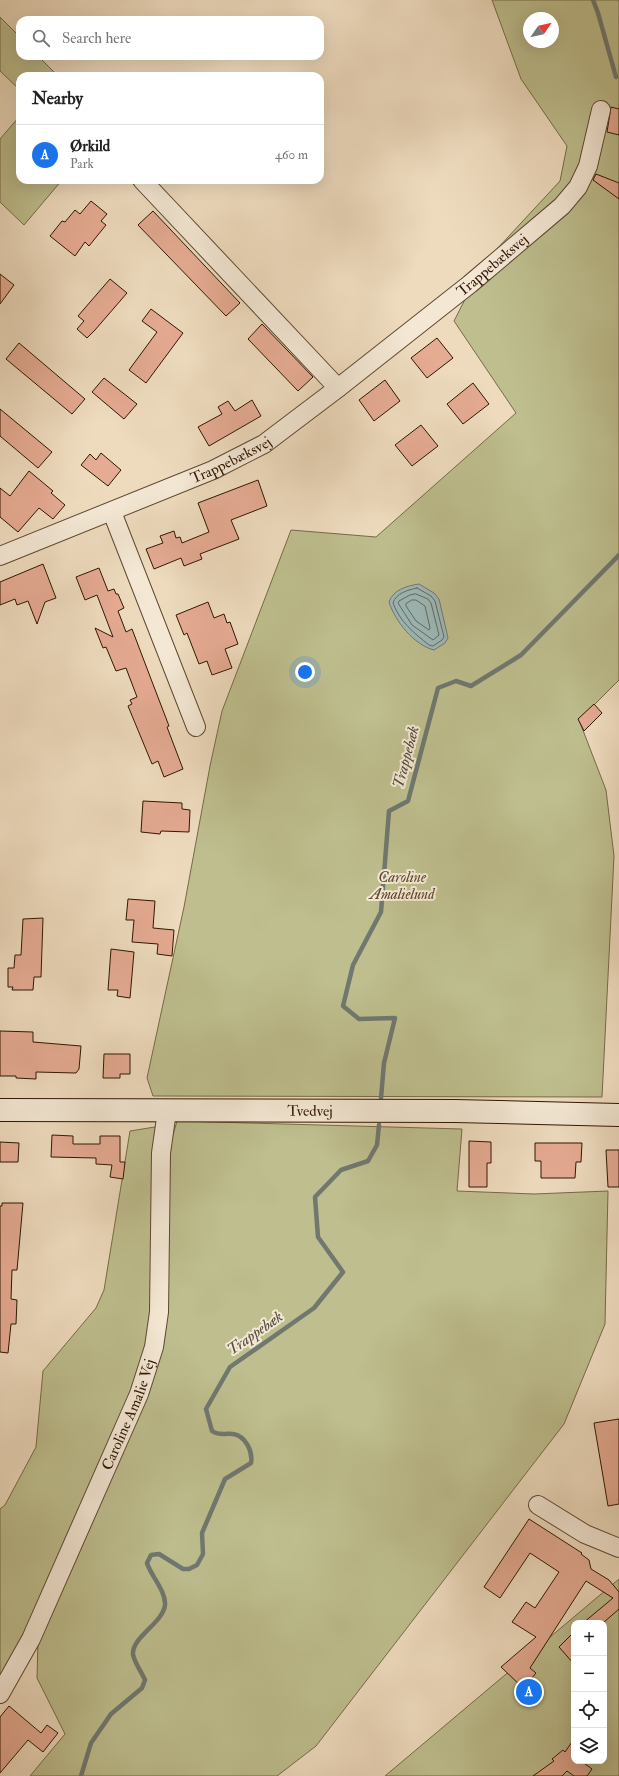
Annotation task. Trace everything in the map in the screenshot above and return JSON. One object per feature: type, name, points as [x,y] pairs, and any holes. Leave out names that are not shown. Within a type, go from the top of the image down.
[{"type":"street","name":"Trappebæksvej","points":[[0,556],[213,470],[264,444],[470,284],[562,206],[578,187],[588,166],[602,110]]},
{"type":"street","points":[[146,184],[338,388]]},
{"type":"street","points":[[112,512],[196,727]]},
{"type":"street","name":"Tvedvej","points":[[0,1110],[455,1111],[619,1115]]},
{"type":"street","name":"Caroline Amalie Vej","points":[[0,1694],[31,1639],[139,1394],[154,1347],[160,1312],[161,1153],[167,1111]]},
{"type":"street","points":[[538,1505],[585,1534],[619,1548]]},
{"type":"green space","name":"Caroline Amalielund","points":[[492,0],[619,0],[619,680],[579,720],[606,790],[614,856],[602,1097],[153,1096],[147,1078],[184,907],[210,766],[222,711],[291,530],[376,537],[516,413],[454,321],[483,264],[560,181],[567,146],[521,79]]},
{"type":"green space","points":[[0,17],[16,33],[16,60],[42,60],[54,72],[16,72],[16,86],[0,71]]},
{"type":"green space","points":[[16,121],[16,184],[59,184],[24,225],[0,202],[0,139]]},
{"type":"green space","points":[[177,1121],[462,1129],[457,1191],[534,1194],[608,1191],[605,1324],[564,1424],[316,1746],[277,1776],[30,1776],[65,1734],[37,1678],[38,1640],[148,1395],[162,1344],[167,1156]]},
{"type":"green space","points":[[161,1126],[154,1312],[134,1391],[26,1637],[0,1681],[0,1509],[5,1505],[36,1447],[43,1371],[96,1308],[104,1290],[130,1131]]},
{"type":"green space","points":[[619,1579],[619,1776],[385,1776]]},
{"type":"water","points":[[419,584],[434,593],[439,599],[448,638],[445,643],[434,650],[419,643],[406,631],[396,617],[389,602],[394,594],[401,589]]},
{"type":"building","points":[[611,107],[619,109],[619,135],[607,132]]},
{"type":"building","points":[[596,174],[619,183],[619,199],[593,180]]},
{"type":"building","points":[[91,201],[107,214],[101,221],[106,225],[89,246],[85,242],[75,256],[50,236],[62,221],[65,222],[75,210],[80,214]]},
{"type":"building","points":[[153,211],[240,303],[226,316],[138,225]]},
{"type":"building","points":[[0,274],[14,285],[0,304]]},
{"type":"building","points":[[110,279],[127,293],[87,338],[77,329],[84,321],[78,316]]},
{"type":"building","points":[[151,309],[183,333],[146,383],[129,370],[157,332],[142,321]]},
{"type":"building","points":[[262,324],[313,377],[298,391],[248,339]]},
{"type":"building","points":[[437,338],[453,358],[427,378],[411,358]]},
{"type":"building","points":[[19,343],[85,399],[72,414],[6,359]]},
{"type":"building","points":[[104,378],[137,404],[124,419],[92,392]]},
{"type":"building","points":[[385,380],[400,401],[374,421],[359,400]]},
{"type":"building","points":[[473,383],[489,404],[463,424],[447,404]]},
{"type":"building","points":[[252,400],[261,416],[209,446],[198,427],[222,414],[218,407],[228,401],[235,411]]},
{"type":"building","points":[[0,409],[52,452],[38,468],[0,436]]},
{"type":"building","points":[[421,425],[438,446],[412,466],[395,445]]},
{"type":"building","points":[[101,453],[121,470],[108,486],[81,465],[90,454],[96,460]]},
{"type":"building","points":[[29,471],[53,491],[51,493],[65,505],[53,519],[39,508],[18,532],[0,517],[0,488],[10,496]]},
{"type":"building","points":[[258,480],[267,506],[231,520],[239,539],[200,554],[202,559],[184,566],[181,558],[154,569],[146,549],[163,543],[160,536],[174,531],[176,538],[180,537],[182,543],[209,532],[198,503]]},
{"type":"building","points":[[43,564],[56,598],[45,602],[37,624],[28,601],[17,605],[15,599],[0,605],[0,582]]},
{"type":"building","points":[[99,568],[108,591],[114,589],[116,594],[118,594],[124,608],[118,611],[126,632],[132,629],[169,726],[167,727],[183,769],[164,777],[158,761],[152,764],[128,706],[132,704],[130,700],[137,697],[126,668],[116,671],[106,647],[103,648],[95,628],[113,637],[97,595],[85,600],[76,577]]},
{"type":"building","points":[[208,602],[214,618],[224,614],[227,623],[230,622],[238,644],[225,649],[232,668],[212,675],[207,661],[199,664],[187,633],[184,635],[176,615]]},
{"type":"building","points":[[594,704],[602,713],[584,731],[578,719]]},
{"type":"building","points":[[143,801],[182,803],[182,809],[190,810],[189,832],[161,831],[160,834],[141,832]]},
{"type":"building","points":[[128,899],[155,901],[153,928],[174,930],[172,956],[157,954],[158,944],[132,942],[134,920],[126,920]]},
{"type":"building","points":[[43,918],[41,977],[34,977],[33,990],[12,990],[13,987],[8,987],[8,968],[14,968],[15,955],[21,955],[23,919]]},
{"type":"building","points":[[111,949],[134,952],[130,998],[117,996],[118,990],[108,990]]},
{"type":"building","points":[[0,1031],[33,1032],[33,1042],[81,1046],[79,1069],[76,1073],[36,1072],[36,1079],[16,1078],[16,1076],[0,1076]]},
{"type":"building","points":[[104,1054],[130,1054],[130,1074],[120,1074],[120,1078],[103,1078]]},
{"type":"building","points":[[52,1135],[73,1136],[73,1144],[100,1144],[100,1136],[120,1136],[120,1162],[125,1162],[123,1179],[110,1177],[112,1165],[96,1164],[96,1158],[51,1157]]},
{"type":"building","points":[[469,1141],[491,1142],[491,1163],[487,1163],[487,1187],[469,1187]]},
{"type":"building","points":[[0,1142],[19,1143],[18,1162],[0,1162]]},
{"type":"building","points":[[535,1143],[582,1143],[581,1162],[576,1162],[575,1178],[541,1178],[541,1161],[535,1161]]},
{"type":"building","points":[[606,1150],[619,1150],[619,1187],[608,1187]]},
{"type":"building","points":[[2,1203],[23,1203],[17,1270],[12,1270],[11,1299],[17,1300],[16,1324],[11,1324],[8,1353],[0,1352],[0,1206],[2,1206]]},
{"type":"building","points":[[619,1419],[619,1504],[608,1506],[594,1423]]},
{"type":"building","points":[[529,1519],[582,1553],[581,1554],[589,1560],[591,1569],[609,1580],[619,1592],[619,1609],[606,1620],[587,1620],[613,1598],[586,1581],[530,1668],[536,1673],[526,1685],[524,1683],[521,1686],[501,1667],[536,1637],[512,1622],[526,1602],[535,1608],[559,1572],[530,1553],[500,1598],[484,1587]]},
{"type":"building","points":[[571,1635],[571,1661],[559,1647]]},
{"type":"building","points":[[9,1706],[41,1733],[47,1725],[58,1733],[43,1752],[28,1740],[0,1773],[0,1717]]},
{"type":"building","points":[[571,1743],[571,1764],[585,1764],[592,1769],[587,1776],[574,1776],[567,1771],[562,1776],[533,1776],[554,1761],[552,1759],[563,1750],[565,1752]]},
{"type":"waterway","name":"Trappebæk","points":[[593,0],[616,77]]},
{"type":"waterway","name":"Trappebæk","points":[[381,1098],[384,1063],[395,1018],[359,1019],[343,1006],[353,965],[381,912],[389,811],[408,801],[438,688],[456,681],[471,686],[521,655],[619,555]]},
{"type":"waterway","name":"Trappebæk","points":[[81,1776],[91,1743],[111,1714],[142,1688],[145,1680],[136,1664],[133,1654],[134,1648],[137,1642],[159,1618],[165,1605],[165,1600],[161,1589],[147,1563],[151,1555],[159,1554],[183,1569],[189,1569],[197,1565],[203,1554],[202,1533],[225,1479],[251,1463],[250,1450],[245,1441],[238,1435],[219,1434],[212,1431],[206,1409],[230,1367],[314,1308],[343,1272],[318,1237],[315,1197],[341,1170],[368,1161],[377,1145],[379,1125]]},
{"type":"place","name":"Ørkild","points":[[529,1692]]}]
